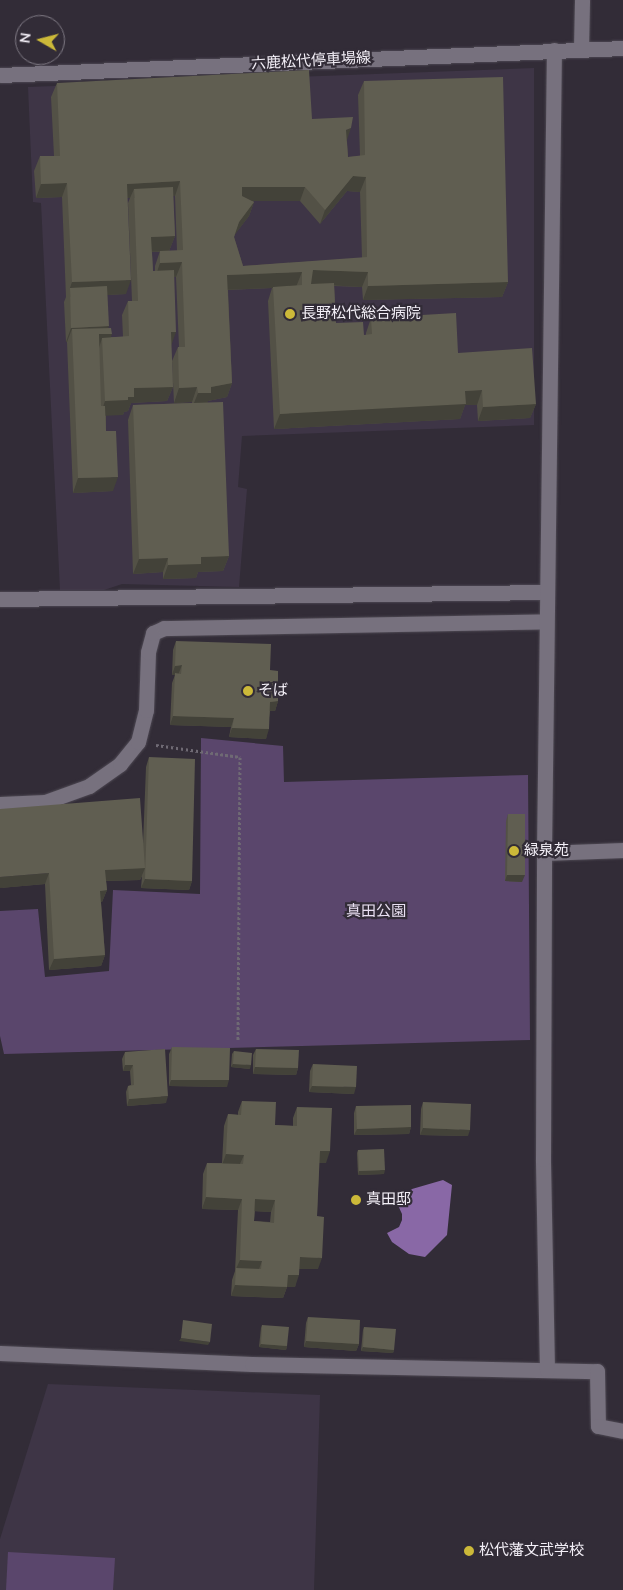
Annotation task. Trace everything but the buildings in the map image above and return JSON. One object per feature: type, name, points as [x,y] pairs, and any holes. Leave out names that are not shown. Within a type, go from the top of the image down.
[{"type":"street","points":[[581,49],[582,0]]},
{"type":"street","name":"六鹿松代停車場線","points":[[0,75],[623,48]]},
{"type":"street","points":[[547,1370],[543,1159],[544,853],[554,50]]},
{"type":"street","points":[[0,599],[547,592]]},
{"type":"street","points":[[0,804],[45,802],[89,786],[120,764],[138,742],[146,710],[148,652],[153,634],[164,628],[546,621]]},
{"type":"street","points":[[544,853],[623,850]]},
{"type":"street","points":[[0,1353],[252,1364],[597,1371],[598,1426],[623,1431]]},
{"type":"path","points":[[138,742],[240,757],[238,1042]]},
{"type":"shaded area","name":"長野松代総合病院","points":[[534,68],[534,425],[242,436],[238,487],[247,489],[239,587],[122,584],[104,590],[60,590],[41,203],[33,202],[28,87]]},
{"type":"shaded area","points":[[443,1180],[452,1185],[447,1235],[425,1257],[409,1254],[392,1242],[387,1233],[399,1227],[402,1220],[402,1214],[396,1201],[412,1189]]},
{"type":"shaded area","points":[[48,1384],[320,1395],[314,1590],[0,1590],[0,1539]]},
{"type":"green space","name":"真田公園","points":[[201,738],[283,746],[284,782],[528,775],[530,1040],[4,1054],[0,1036],[0,911],[38,909],[45,977],[109,971],[113,890],[200,894]]},
{"type":"green space","points":[[8,1552],[115,1558],[113,1590],[6,1590]]},
{"type":"place","name":"長野松代総合病院","points":[[290,314]]},
{"type":"place","name":"そば","points":[[248,691]]},
{"type":"place","name":"緑泉苑","points":[[514,851]]},
{"type":"place","name":"真田邸","points":[[356,1200]]},
{"type":"place","name":"松代藩文武学校","points":[[469,1551]]}]
